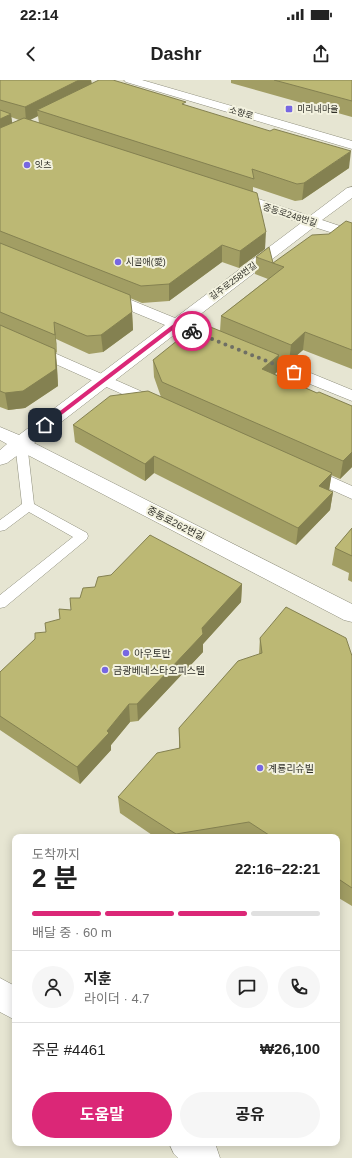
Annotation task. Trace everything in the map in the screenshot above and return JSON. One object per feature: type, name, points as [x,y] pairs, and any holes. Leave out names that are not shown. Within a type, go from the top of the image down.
[{"type":"street","name":"소향로","points":[[130,80],[352,145]]},
{"type":"street","name":"길주로258번길","points":[[0,459],[106,380],[352,191]]},
{"type":"street","name":"중동로248번길","points":[[221,192],[352,235]]},
{"type":"street","points":[[88,288],[352,396]]},
{"type":"street","points":[[0,333],[171,410]]},
{"type":"street","name":"중동로262번길","points":[[0,433],[352,614]]},
{"type":"street","points":[[294,466],[352,493]]},
{"type":"street","points":[[0,993],[12,1003]]},
{"type":"street","points":[[189,1146],[204,1158]]},
{"type":"lane","points":[[21,443],[28,506]]},
{"type":"lane","points":[[0,527],[28,506]]},
{"type":"lane","points":[[0,603],[82,536],[28,506]]},
{"type":"building","points":[[0,80],[79,80],[25,107],[0,100]]},
{"type":"building","points":[[99,80],[113,80],[186,102],[182,104],[270,131],[274,129],[351,151],[304,183],[297,184],[252,169],[254,179],[37,110]]},
{"type":"building","points":[[274,80],[352,80],[352,101]]},
{"type":"building","points":[[0,110],[11,114],[0,119]]},
{"type":"building","points":[[24,118],[257,193],[266,232],[240,251],[222,245],[169,284],[141,286],[0,231],[0,128]]},
{"type":"building","points":[[346,221],[352,223],[352,350],[305,332],[291,345],[221,316],[284,267],[256,257],[269,247],[273,263],[312,235],[329,234]]},
{"type":"building","points":[[0,243],[130,295],[132,312],[101,335],[87,336],[54,322],[55,335],[0,312]]},
{"type":"building","points":[[0,325],[55,349],[56,369],[23,391],[5,393],[0,391]]},
{"type":"building","points":[[208,326],[279,355],[262,369],[317,393],[319,392],[352,406],[352,452],[343,461],[162,382],[153,360],[183,336],[196,336]]},
{"type":"building","points":[[148,391],[332,473],[319,486],[333,492],[298,528],[154,456],[145,464],[73,425],[110,396]]},
{"type":"building","points":[[352,528],[352,556],[335,548]]},
{"type":"building","name":"금광베네스타오피스텔","points":[[150,535],[242,584],[202,628],[203,634],[137,704],[129,704],[107,731],[109,733],[77,767],[0,716],[0,672],[35,639],[35,633],[46,632],[45,623],[60,619],[59,609],[71,610],[70,598],[80,598],[83,588],[95,587],[98,577],[111,575]]},
{"type":"building","name":"계룡리슈빌","points":[[286,607],[346,638],[352,656],[352,888],[340,880],[340,834],[267,834],[249,822],[176,834],[118,797],[157,753],[180,748],[179,728],[238,661],[262,653],[260,638]]},
{"type":"way so far","points":[[192,331],[294,372]]},
{"type":"place","name":"미리내마을","points":[[289,109]]},
{"type":"place","name":"잇츠","points":[[27,165]]},
{"type":"place","name":"시골애(愛)","points":[[118,262]]},
{"type":"place","name":"아우토반","points":[[126,653]]},
{"type":"place","name":"금광베네스타오피스텔","points":[[105,670]]},
{"type":"place","name":"계룡리슈빌","points":[[260,768]]},
{"type":"route","points":[[45,425],[106,380],[177,324],[192,331]]}]
